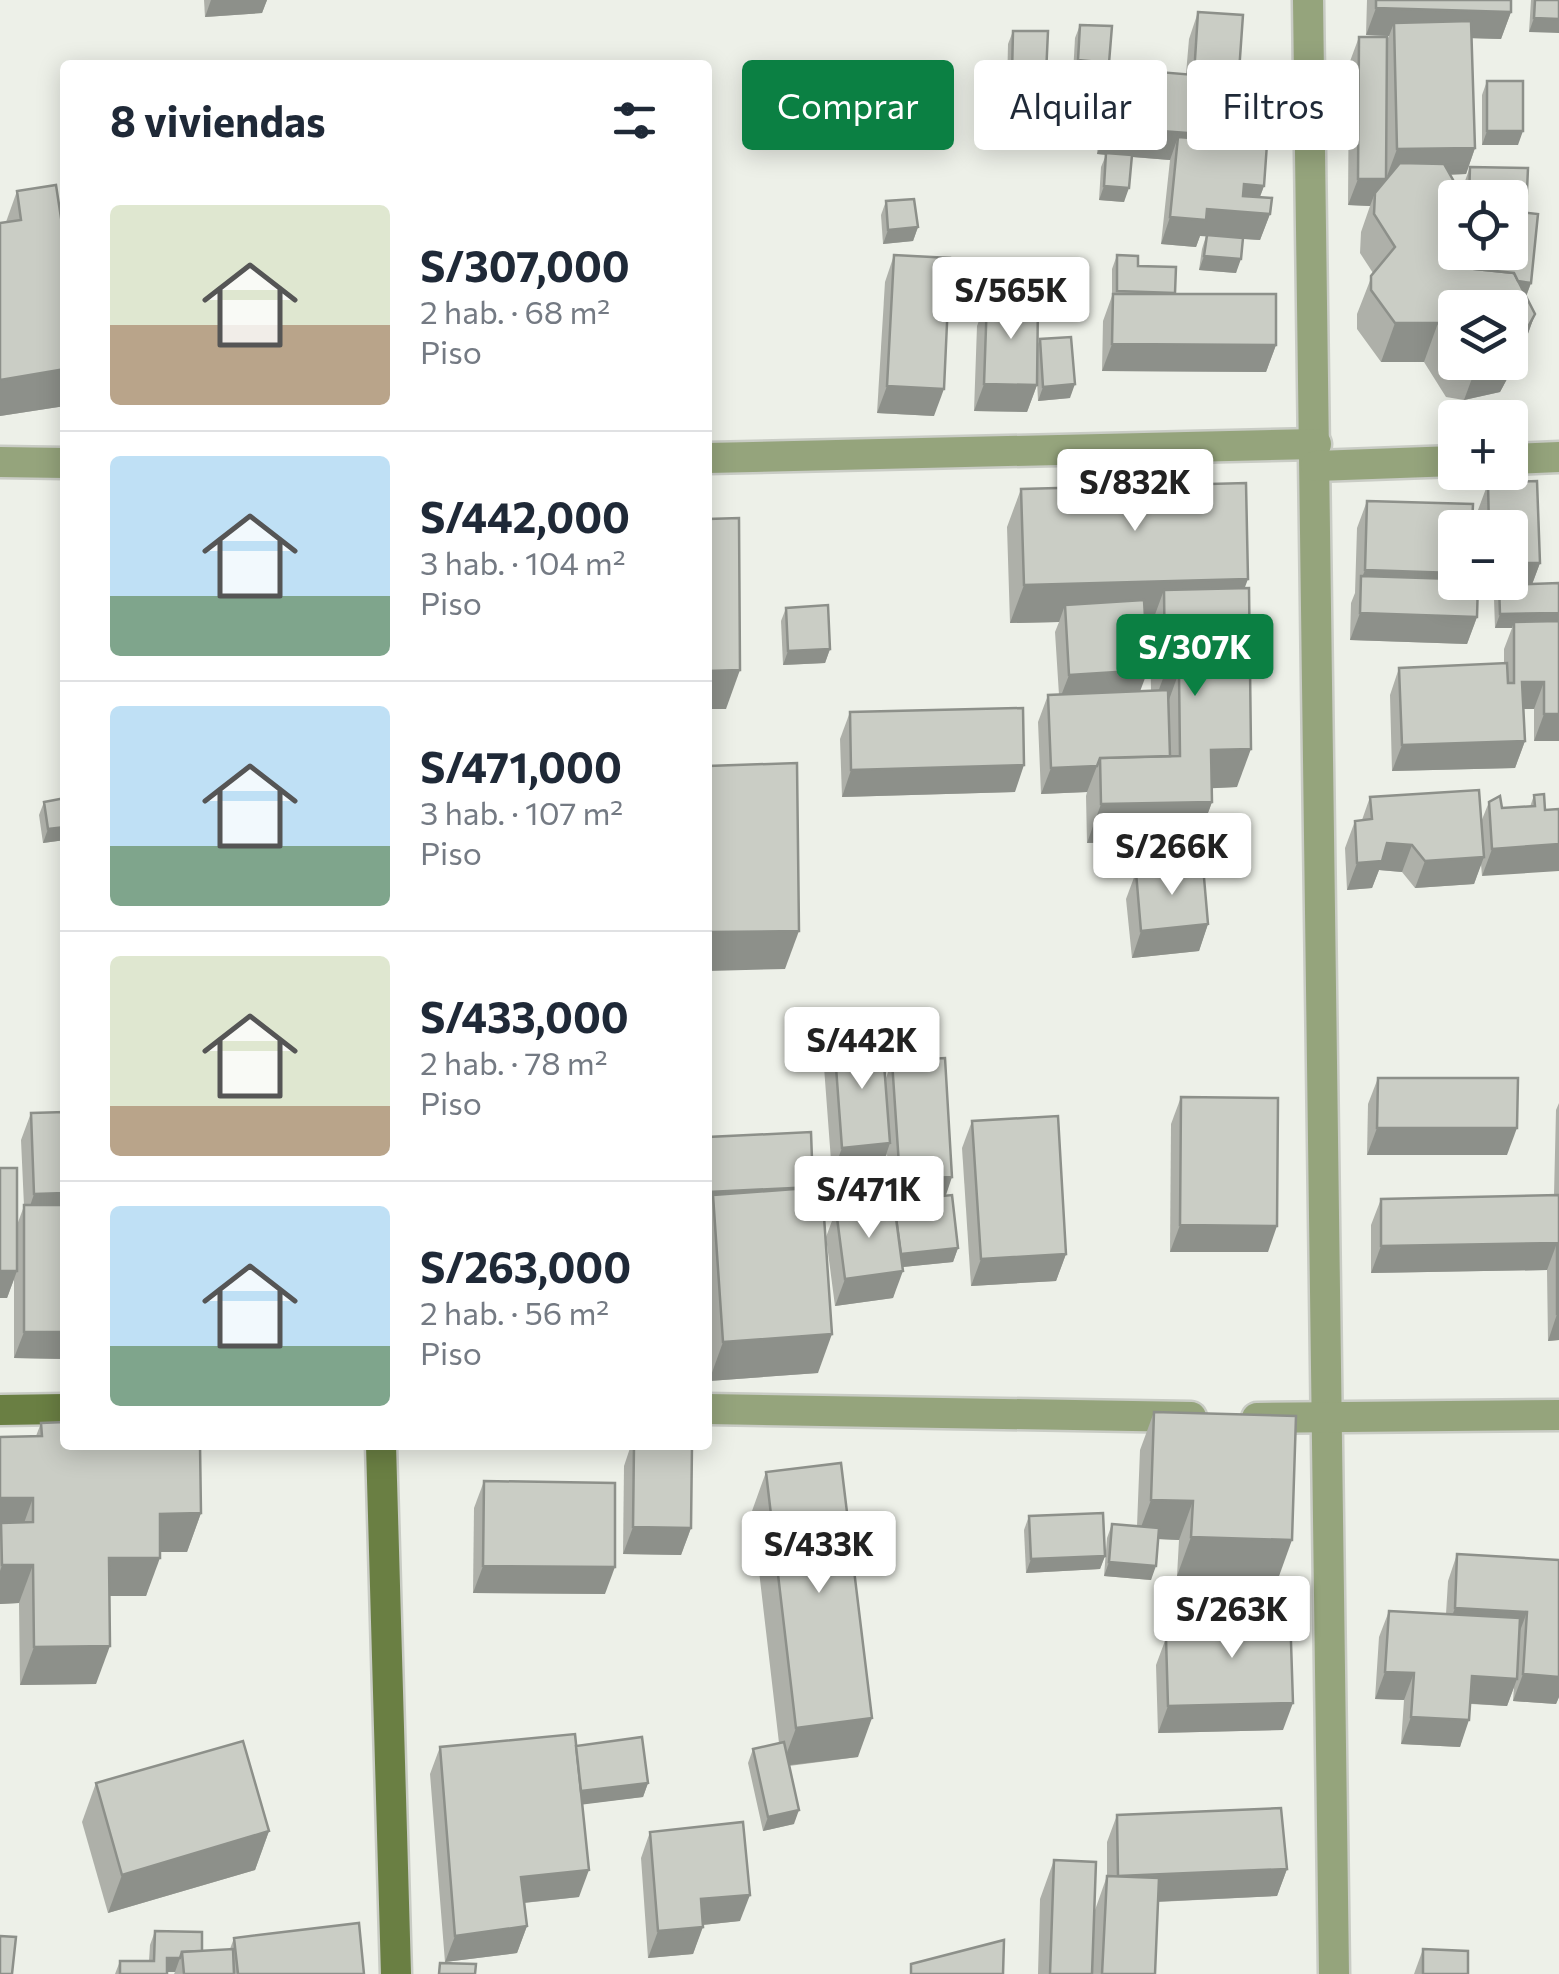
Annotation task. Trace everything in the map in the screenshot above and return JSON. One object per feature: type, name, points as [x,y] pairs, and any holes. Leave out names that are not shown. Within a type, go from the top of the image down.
[{"type":"street","points":[[1308,0],[1334,1974]]},
{"type":"street","points":[[712,458],[1316,455],[1438,459]]},
{"type":"street","points":[[1528,458],[1559,457]]},
{"type":"street","points":[[0,462],[60,463]]},
{"type":"street","points":[[0,1410],[60,1409]]},
{"type":"street","points":[[712,1409],[1325,1419],[1559,1415]]},
{"type":"street","points":[[381,1450],[396,1974]]},
{"type":"building","points":[[1376,0],[1511,0],[1511,12],[1376,8]]},
{"type":"building","points":[[1535,0],[1559,0],[1559,19],[1534,18]]},
{"type":"building","points":[[1198,12],[1243,15],[1240,60],[1195,60]]},
{"type":"building","points":[[1471,21],[1475,148],[1397,149],[1394,23]]},
{"type":"building","points":[[1080,25],[1112,26],[1109,60],[1078,60]]},
{"type":"building","points":[[1013,31],[1048,31],[1047,60],[1012,60]]},
{"type":"building","points":[[1359,37],[1387,37],[1386,179],[1358,179]]},
{"type":"building","points":[[1167,73],[1187,74],[1187,133],[1167,131]]},
{"type":"building","points":[[1487,81],[1523,81],[1523,131],[1487,131]]},
{"type":"building","points":[[1178,137],[1187,138],[1187,150],[1267,150],[1264,186],[1244,184],[1243,196],[1272,198],[1270,214],[1207,209],[1206,220],[1170,217]]},
{"type":"building","points":[[1106,153],[1132,155],[1129,188],[1104,186]]},
{"type":"building","points":[[1400,163],[1444,164],[1453,180],[1438,180],[1438,270],[1514,273],[1523,290],[1438,290],[1438,323],[1395,323],[1371,290],[1371,276],[1395,247],[1374,214],[1375,193]]},
{"type":"building","points":[[1470,167],[1528,168],[1527,180],[1470,180]]},
{"type":"building","points":[[56,185],[60,211],[60,370],[0,380],[0,223],[21,220],[17,191]]},
{"type":"building","points":[[914,199],[918,227],[888,230],[886,201]]},
{"type":"building","points":[[1528,213],[1538,214],[1531,283],[1518,281],[1514,273],[1485,270],[1528,270]]},
{"type":"building","points":[[1207,235],[1243,238],[1241,259],[1204,256]]},
{"type":"building","points":[[894,255],[950,258],[944,389],[887,386]]},
{"type":"building","points":[[1117,255],[1138,256],[1138,266],[1176,267],[1175,293],[1117,291]]},
{"type":"building","points":[[1113,294],[1276,294],[1276,345],[1112,344]]},
{"type":"building","points":[[987,299],[1038,300],[1037,385],[984,384]]},
{"type":"building","points":[[1528,300],[1535,314],[1528,327]]},
{"type":"building","points":[[1071,337],[1075,384],[1043,387],[1040,339]]},
{"type":"building","points":[[1528,481],[1537,481],[1540,563],[1528,563],[1528,510],[1489,510],[1488,490],[1528,490]]},
{"type":"building","points":[[1246,483],[1248,579],[1024,585],[1021,489]]},
{"type":"building","points":[[1367,501],[1473,504],[1473,510],[1438,510],[1438,572],[1365,570]]},
{"type":"building","points":[[739,518],[740,670],[712,671],[712,519]]},
{"type":"building","points":[[1361,576],[1438,578],[1438,600],[1477,600],[1477,617],[1360,613]]},
{"type":"building","points":[[1559,583],[1559,613],[1500,614],[1500,600],[1528,600],[1528,584]]},
{"type":"building","points":[[1249,588],[1251,749],[1211,750],[1212,802],[1101,804],[1100,758],[1180,756],[1179,672],[1165,673],[1164,590]]},
{"type":"building","points":[[1144,600],[1148,670],[1069,675],[1065,605]]},
{"type":"building","points":[[828,605],[830,649],[788,651],[786,608]]},
{"type":"building","points":[[1559,621],[1559,714],[1544,714],[1544,682],[1522,682],[1525,741],[1402,745],[1399,668],[1507,663],[1508,683],[1514,683],[1514,622]]},
{"type":"building","points":[[1168,690],[1170,756],[1100,758],[1097,766],[1051,768],[1048,695]]},
{"type":"building","points":[[1023,708],[1024,765],[851,770],[850,712]]},
{"type":"building","points":[[797,763],[799,931],[712,932],[712,766]]},
{"type":"building","points":[[1479,790],[1484,857],[1425,861],[1412,845],[1387,843],[1382,861],[1357,863],[1355,821],[1372,819],[1370,797]]},
{"type":"building","points":[[1544,794],[1545,810],[1559,809],[1559,844],[1492,849],[1489,802],[1500,796],[1502,808],[1535,806],[1534,795]]},
{"type":"building","points":[[60,799],[60,828],[48,829],[44,802]]},
{"type":"building","points":[[1203,866],[1208,924],[1141,931],[1136,872]]},
{"type":"building","points":[[882,1037],[890,1143],[842,1148],[834,1040]]},
{"type":"building","points":[[945,1058],[952,1177],[930,1178],[929,1162],[899,1165],[892,1061]]},
{"type":"building","points":[[1378,1078],[1518,1078],[1517,1128],[1377,1128]]},
{"type":"building","points":[[1181,1097],[1278,1098],[1277,1226],[1180,1225]]},
{"type":"building","points":[[60,1112],[60,1193],[34,1194],[31,1113]]},
{"type":"building","points":[[1058,1116],[1066,1254],[981,1259],[972,1121]]},
{"type":"building","points":[[811,1132],[813,1187],[712,1192],[712,1137]]},
{"type":"building","points":[[0,1168],[17,1168],[17,1271],[0,1271]]},
{"type":"building","points":[[822,1187],[832,1334],[723,1342],[713,1195]]},
{"type":"building","points":[[952,1195],[958,1248],[901,1254],[891,1201]]},
{"type":"building","points":[[1559,1195],[1559,1314],[1557,1243],[1381,1246],[1381,1199]]},
{"type":"building","points":[[894,1203],[903,1271],[845,1279],[836,1210]]},
{"type":"building","points":[[24,1205],[60,1205],[60,1332],[24,1332]]},
{"type":"building","points":[[1154,1412],[1296,1416],[1292,1540],[1191,1537],[1193,1501],[1151,1500]]},
{"type":"building","points":[[60,1422],[60,1450],[200,1450],[201,1513],[160,1514],[160,1558],[109,1558],[110,1646],[34,1647],[33,1565],[2,1565],[1,1523],[33,1522],[33,1498],[0,1498],[0,1437],[42,1436],[41,1423]]},
{"type":"building","points":[[634,1450],[692,1450],[691,1528],[633,1527]]},
{"type":"building","points":[[841,1463],[872,1718],[796,1728],[766,1472]]},
{"type":"building","points":[[484,1481],[615,1483],[615,1567],[483,1566]]},
{"type":"building","points":[[1103,1513],[1105,1556],[1031,1559],[1029,1516]]},
{"type":"building","points":[[1112,1524],[1159,1528],[1156,1566],[1109,1562]]},
{"type":"building","points":[[1457,1554],[1559,1560],[1559,1677],[1523,1674],[1527,1612],[1455,1608]]},
{"type":"building","points":[[1389,1611],[1520,1618],[1517,1679],[1472,1676],[1469,1720],[1411,1717],[1414,1673],[1385,1672]]},
{"type":"building","points":[[1290,1612],[1293,1703],[1168,1706],[1166,1638],[1198,1637],[1197,1614]]},
{"type":"building","points":[[575,1734],[589,1870],[521,1877],[527,1926],[455,1936],[440,1747]]},
{"type":"building","points":[[642,1737],[648,1783],[581,1791],[576,1746]]},
{"type":"building","points":[[243,1741],[269,1831],[122,1875],[96,1783]]},
{"type":"building","points":[[784,1742],[799,1810],[768,1817],[753,1749]]},
{"type":"building","points":[[1281,1808],[1287,1869],[1118,1876],[1117,1815]]},
{"type":"building","points":[[743,1822],[750,1895],[701,1899],[703,1927],[658,1931],[650,1832]]},
{"type":"building","points":[[1054,1860],[1096,1862],[1092,1974],[1050,1974]]},
{"type":"building","points":[[1107,1876],[1159,1878],[1155,1974],[1102,1974]]},
{"type":"building","points":[[359,1923],[364,1974],[238,1974],[234,1938]]},
{"type":"building","points":[[155,1931],[202,1932],[202,1951],[167,1958],[167,1974],[120,1974],[120,1961],[154,1961]]},
{"type":"building","points":[[0,1936],[16,1937],[12,1974],[0,1974]]},
{"type":"building","points":[[1004,1940],[1003,1974],[911,1974],[911,1964]]},
{"type":"building","points":[[233,1949],[234,1974],[184,1974],[182,1952]]},
{"type":"building","points":[[1423,1949],[1468,1951],[1468,1974],[1423,1974]]},
{"type":"building","points":[[440,1963],[476,1964],[475,1974],[439,1974]]}]
